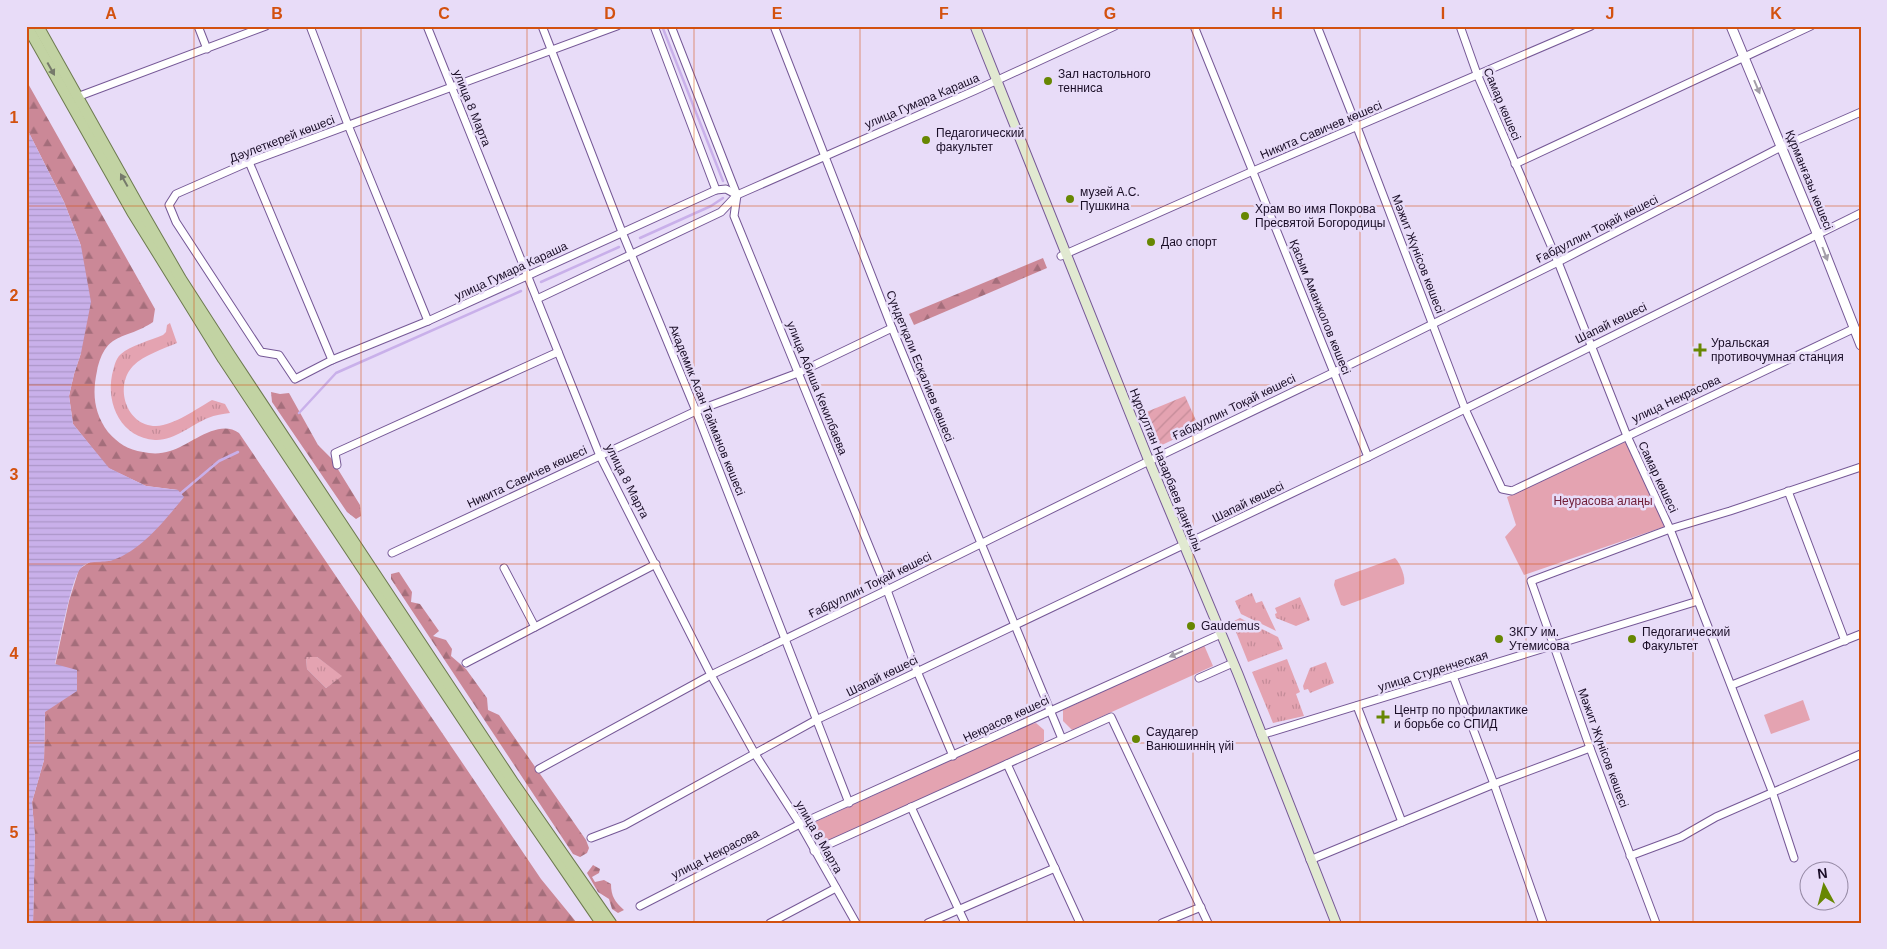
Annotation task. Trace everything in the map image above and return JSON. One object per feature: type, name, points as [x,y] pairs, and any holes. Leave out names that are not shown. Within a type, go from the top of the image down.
[{"type":"main road","points":[[27,26],[230,355],[513,782],[611,923]]},
{"type":"main road","points":[[38,26],[73,99],[137,220],[223,359],[506,786],[600,923]]},
{"type":"main road","name":"Нұрсұлтан Назарбаев даңғылы","points":[[975,26],[1063,255],[1233,663],[1336,923]]},
{"type":"street","points":[[198,26],[207,49]]},
{"type":"street","points":[[73,99],[266,26]]},
{"type":"street","points":[[310,26],[428,321]]},
{"type":"street","name":"улица 8 Марта","points":[[426,26],[600,456],[711,674],[755,754],[800,824],[856,923]]},
{"type":"street","name":"Академик Асан Тайманов көшесі","points":[[542,26],[631,255],[696,411],[849,803]]},
{"type":"street","name":"Дәулеткерей көшесі","points":[[295,380],[279,355],[261,352],[176,222],[169,205],[176,194],[249,162],[617,26]]},
{"type":"street","points":[[654,26],[716,190],[726,189],[737,195]]},
{"type":"street","name":"улица Абиша Кекилбаева","points":[[671,26],[737,195],[734,216],[887,590],[917,672],[953,756]]},
{"type":"street","name":"Сүндетқали Есқалиев көшесі","points":[[774,26],[892,328],[1062,739]]},
{"type":"street","name":"улица Гумара Караша","points":[[537,299],[721,212],[737,195],[997,81],[1115,26]]},
{"type":"street","name":"Қасым Аманжолов көшесі","points":[[1194,26],[1368,456]]},
{"type":"street","name":"Мәжит Жүнісов көшесі","points":[[1316,26],[1357,127],[1464,409],[1502,489]]},
{"type":"street","name":"Самар көшесі","points":[[1460,26],[1477,74],[1558,262],[1627,436],[1670,529],[1772,791],[1794,858]]},
{"type":"street","name":"Никита Савичев көшесі","points":[[1063,255],[1591,26]]},
{"type":"street","name":"Құрманғазы көшесі","points":[[1731,26],[1858,328],[1861,345]]},
{"type":"street","points":[[1515,164],[1811,26]]},
{"type":"street","name":"Ғабдуллин Тоқай көшесі","points":[[539,769],[711,674],[785,640],[1558,262],[1781,147],[1861,112]]},
{"type":"street","points":[[249,162],[332,360]]},
{"type":"street","name":"улица Гумара Караша","points":[[295,380],[332,360],[428,321],[716,190]]},
{"type":"street","name":"Шапай көшесі","points":[[591,838],[626,824],[816,720],[1183,546],[1861,213]]},
{"type":"street","name":"Никита Савичев көшесі","points":[[392,553],[696,411],[798,373],[892,328]]},
{"type":"street","name":"улица Некрасова","points":[[1502,489],[1512,491],[1858,328]]},
{"type":"street","points":[[337,466],[335,452],[558,352]]},
{"type":"street","points":[[1670,529],[1861,467]]},
{"type":"street","points":[[1788,491],[1844,641]]},
{"type":"street","name":"Мәжит Жүнісов көшесі","points":[[1656,923],[1590,748],[1531,581],[1670,529]]},
{"type":"street","points":[[466,663],[656,564]]},
{"type":"street","points":[[504,568],[535,627]]},
{"type":"street","name":"улица Студенческая","points":[[1261,735],[1698,601]]},
{"type":"street","name":"Некрасов көшесі","points":[[800,824],[1221,634]]},
{"type":"street","points":[[1732,685],[1861,634]]},
{"type":"street","points":[[1199,678],[1233,663]]},
{"type":"street","points":[[1453,676],[1494,784],[1543,923]]},
{"type":"street","points":[[1357,706],[1402,822]]},
{"type":"street","points":[[814,851],[1111,717],[1208,923]]},
{"type":"street","points":[[1310,860],[1494,784],[1590,748]]},
{"type":"street","points":[[1630,856],[1681,837],[1716,817],[1772,791],[1861,754]]},
{"type":"street","points":[[1007,764],[1080,923]]},
{"type":"street","points":[[911,808],[965,923]]},
{"type":"street","name":"улица Некрасова","points":[[640,906],[800,824]]},
{"type":"street","points":[[928,923],[1055,868]]},
{"type":"street","points":[[770,923],[836,888]]},
{"type":"street","points":[[1162,923],[1201,907]]},
{"type":"green space","points":[[26,80],[155,309],[153,322],[111,342],[101,358],[95,379],[95,403],[103,425],[108,432],[128,448],[153,453],[170,451],[213,431],[231,429],[239,433],[541,879],[577,923],[33,923],[35,838],[32,802],[44,760],[45,712],[69,601],[79,569],[90,562],[112,560],[178,490],[146,486],[108,468],[73,424],[69,396],[81,353],[81,246],[64,202],[26,127]],"holes":[[[306,657],[317,657],[342,676],[326,688],[307,669]]]},
{"type":"green space","points":[[1043,258],[1047,268],[914,325],[909,314]]},
{"type":"green space","points":[[170,323],[177,343],[143,359],[133,366],[127,374],[124,394],[126,404],[131,412],[137,419],[146,424],[156,426],[178,420],[212,400],[225,404],[230,413],[211,417],[169,438],[155,440],[143,438],[125,426],[114,408],[111,386],[112,375],[116,361],[121,354],[135,346],[163,335],[166,332],[167,325]]},
{"type":"green space","points":[[271,392],[289,393],[318,445],[331,458],[360,505],[361,516],[356,519],[347,512],[272,402]]},
{"type":"green space","points":[[1185,396],[1199,427],[1162,445],[1156,442],[1144,413]]},
{"type":"green space","name":"Неурасова алаңы","points":[[1627,441],[1666,526],[1524,575],[1505,537],[1516,525],[1507,497]]},
{"type":"green space","points":[[1395,558],[1402,570],[1404,584],[1344,606],[1341,605],[1334,585],[1335,580]]},
{"type":"green space","points":[[399,572],[412,592],[411,602],[420,604],[439,631],[433,636],[446,640],[452,649],[451,656],[466,669],[487,698],[488,710],[499,715],[586,840],[589,848],[587,853],[580,857],[573,854],[391,579],[391,574]]},
{"type":"green space","points":[[1252,593],[1256,603],[1262,601],[1276,631],[1241,614],[1235,601]]},
{"type":"green space","points":[[1300,597],[1310,620],[1296,626],[1276,618],[1275,608]]},
{"type":"green space","points":[[1240,618],[1278,637],[1283,649],[1248,662],[1232,622]]},
{"type":"green space","points":[[1204,645],[1213,666],[1072,730],[1063,721],[1063,710]]},
{"type":"green space","points":[[306,657],[317,657],[343,676],[326,688],[307,669]]},
{"type":"green space","points":[[1287,659],[1300,692],[1296,694],[1304,716],[1273,723],[1252,672]]},
{"type":"green space","points":[[1326,662],[1334,683],[1310,693],[1308,689],[1304,690],[1303,686],[1310,668]]},
{"type":"green space","points":[[1803,700],[1810,720],[1771,734],[1764,715]]},
{"type":"green space","points":[[1036,723],[1044,730],[1044,741],[1037,746],[823,844],[811,837],[815,822]]},
{"type":"green space","points":[[593,865],[600,869],[599,873],[592,877],[595,882],[604,880],[611,884],[614,898],[624,910],[618,913],[612,909],[609,899],[598,892],[587,873]]},
{"type":"shaded area","points":[[26,127],[64,202],[81,246],[91,302],[81,353],[69,396],[73,424],[109,468],[146,486],[178,490],[184,497],[143,542],[113,560],[88,563],[81,568],[73,585],[55,664],[77,670],[77,691],[45,712],[44,760],[32,802],[35,838],[33,923],[26,923]]},
{"type":"waterway","points":[[662,26],[723,181]]},
{"type":"waterway","points":[[640,238],[711,206],[723,198]]},
{"type":"waterway","points":[[541,282],[619,247]]},
{"type":"waterway","points":[[299,413],[336,373],[521,291]]},
{"type":"waterway","points":[[181,493],[219,461],[238,452]]},
{"type":"place","name":"Зал настольного тенниса","points":[[1048,81]]},
{"type":"place","name":"Педагогический факультет","points":[[926,140]]},
{"type":"place","name":"музей А.С. Пушкина","points":[[1070,199]]},
{"type":"place","name":"Храм во имя Покрова Пресвятой Богородицы","points":[[1245,216]]},
{"type":"place","name":"Дао спорт","points":[[1151,242]]},
{"type":"place","name":"Уральская противочумная станция","points":[[1700,350]]},
{"type":"place","name":"Gaudemus","points":[[1191,626]]},
{"type":"place","name":"ЗКГУ им. Утемисова","points":[[1499,639]]},
{"type":"place","name":"Педогагический Факультет","points":[[1632,639]]},
{"type":"place","name":"Центр по профилактике и борьбе со СПИД","points":[[1383,717]]},
{"type":"place","name":"Саудагер Ванюшиннің үйі","points":[[1136,739]]}]
